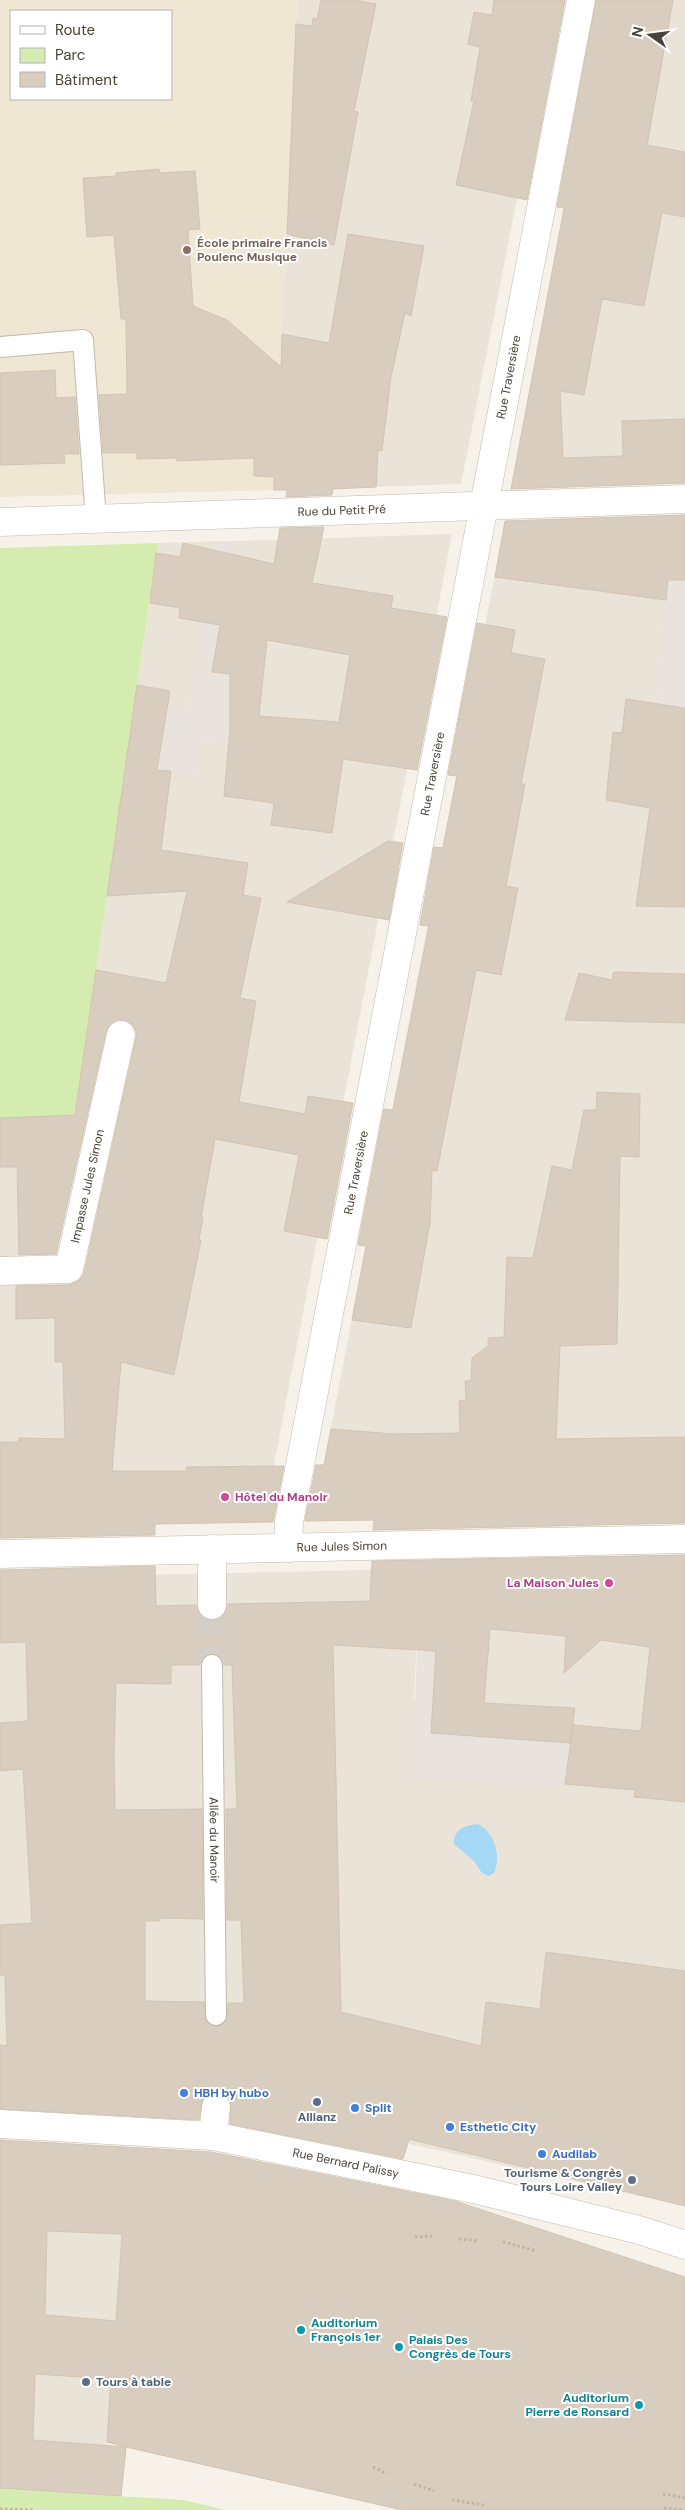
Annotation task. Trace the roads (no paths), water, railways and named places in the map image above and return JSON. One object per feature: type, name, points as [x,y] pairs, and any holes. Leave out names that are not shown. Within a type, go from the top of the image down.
[{"type":"street","name":"Rue Traversière","points":[[288,1548],[295,1492],[581,0]]},
{"type":"street","name":"Rue du Petit Pré","points":[[0,522],[685,499]]},
{"type":"street","name":"Impasse Jules Simon","points":[[0,1271],[69,1269],[121,1035]]},
{"type":"street","name":"Rue Jules Simon","points":[[0,1554],[685,1539]]},
{"type":"street","points":[[212,1549],[212,1605]]},
{"type":"street","points":[[213,2136],[216,2107]]},
{"type":"street","name":"Rue Bernard Palissy","points":[[0,2124],[213,2136],[478,2190],[640,2230],[685,2245]]},
{"type":"lane","points":[[0,347],[83,340],[96,520]]},
{"type":"lane","name":"Allée du Manoir","points":[[212,1665],[216,2015]]},
{"type":"water","points":[[478,1824],[488,1833],[497,1852],[494,1873],[489,1876],[482,1873],[474,1861],[454,1844],[458,1831],[469,1825]]},
{"type":"tunnel","points":[[212,1605],[212,1665]]},
{"type":"place","name":"École primaire Francis Poulenc Musique","points":[[187,250]]},
{"type":"place","name":"Hôtel du Manoir","points":[[225,1497]]},
{"type":"place","name":"La Maison Jules","points":[[609,1583]]},
{"type":"place","name":"HBH by hubo","points":[[184,2093]]},
{"type":"place","name":"Allianz","points":[[317,2102]]},
{"type":"place","name":"Split","points":[[355,2108]]},
{"type":"place","name":"Esthetic City","points":[[450,2127]]},
{"type":"place","name":"Audilab","points":[[542,2154]]},
{"type":"place","name":"Tourisme & Congrès Tours Loire Valley","points":[[632,2180]]},
{"type":"place","name":"Auditorium François 1er","points":[[301,2330]]},
{"type":"place","name":"Palais Des Congrès de Tours","points":[[399,2347]]},
{"type":"place","name":"Tours à table","points":[[86,2382]]},
{"type":"place","name":"Auditorium Pierre de Ronsard","points":[[639,2405]]}]
